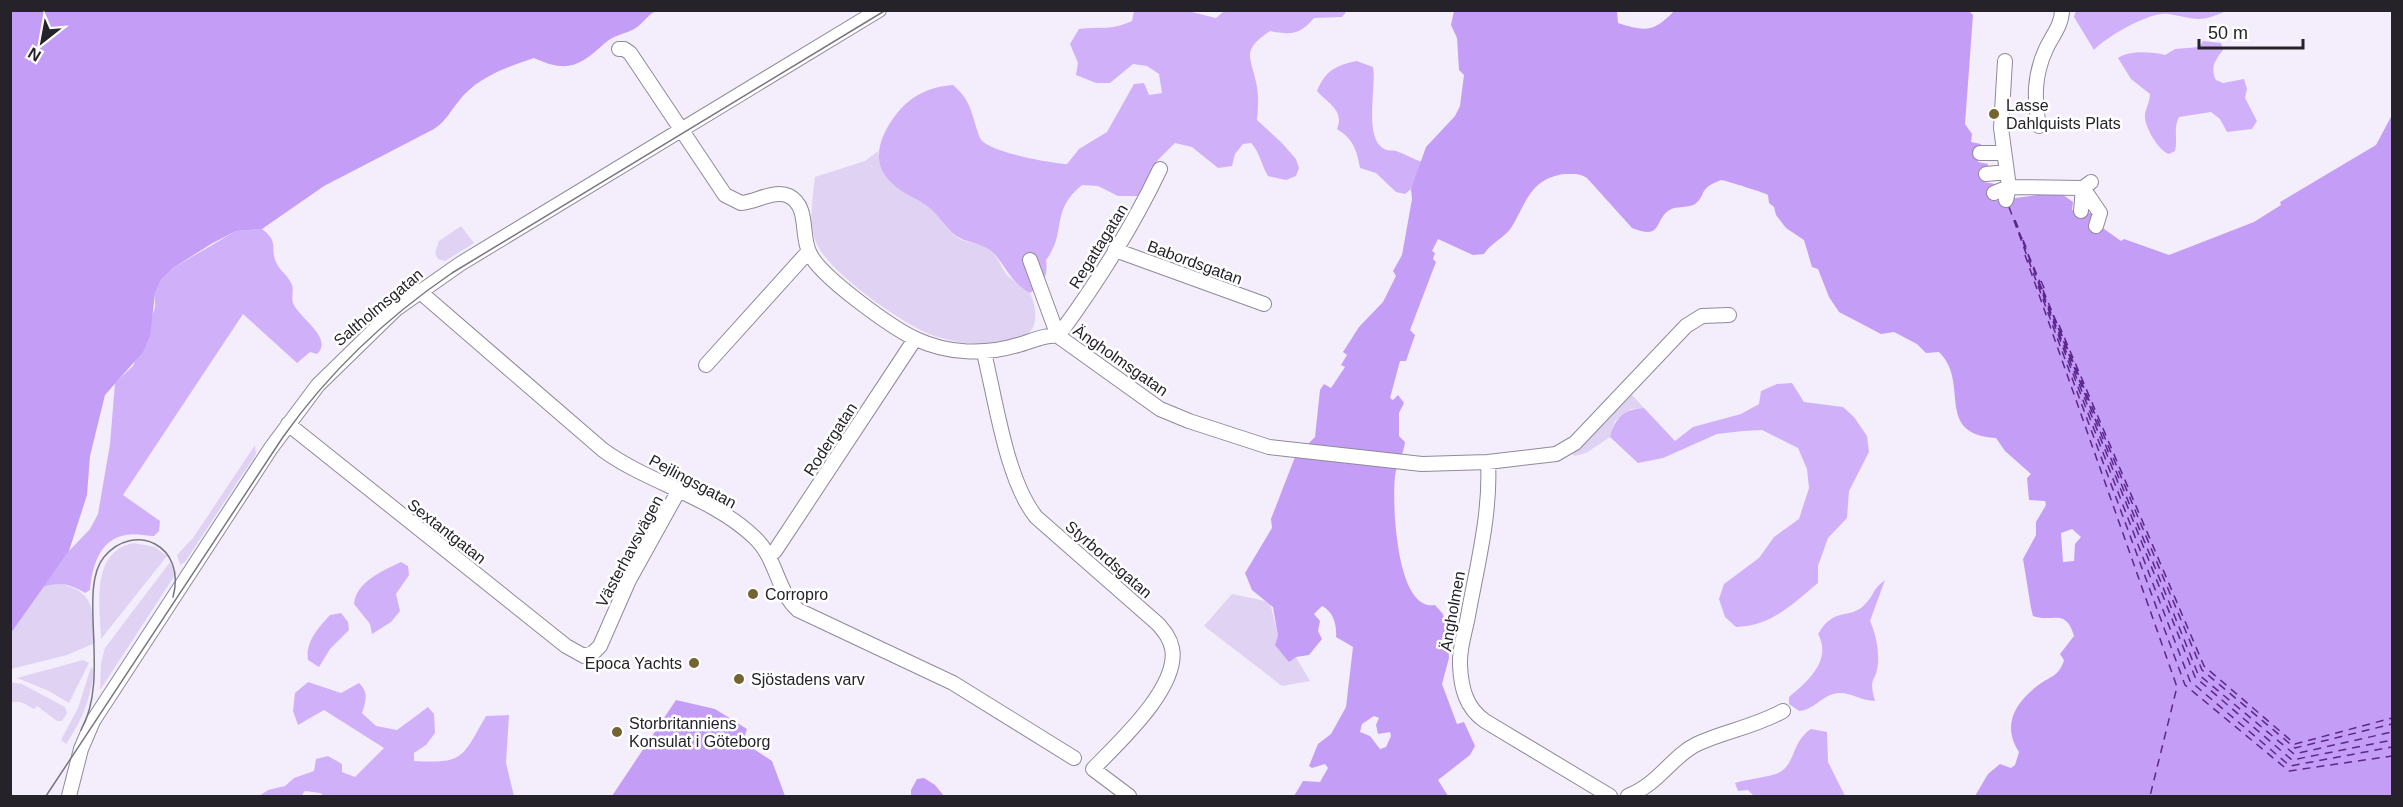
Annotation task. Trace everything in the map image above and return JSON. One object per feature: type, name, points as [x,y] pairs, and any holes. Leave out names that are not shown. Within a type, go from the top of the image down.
[{"type":"street","name":"Saltholmsgatan","points":[[69,796],[81,748],[93,721],[288,424],[346,355],[419,291],[482,250],[879,10]]},
{"type":"street","points":[[2039,126],[2035,101],[2039,68],[2059,25],[2062,10]]},
{"type":"street","points":[[619,50],[624,49],[630,53],[716,184],[730,199],[748,202],[779,194],[794,200],[803,215],[808,252],[706,365]]},
{"type":"street","points":[[2005,61],[2001,128],[2007,172],[2003,193],[2087,185]]},
{"type":"street","points":[[1980,153],[2004,153]]},
{"type":"street","name":"Regattagatan","points":[[1058,336],[1089,293],[1160,169]]},
{"type":"street","points":[[1986,174],[2007,172]]},
{"type":"street","points":[[2081,211],[2087,185]]},
{"type":"street","points":[[2087,185],[2100,213],[2096,226]]},
{"type":"street","name":"Babordsgatan","points":[[1115,250],[1264,304]]},
{"type":"street","name":"Ängholmsgatan","points":[[808,252],[828,276],[915,339],[945,348],[984,353],[1058,336],[1172,415],[1269,447],[1422,464],[1488,462]]},
{"type":"street","points":[[1030,260],[1058,336]]},
{"type":"street","name":"Pejlingsgatan","points":[[419,291],[603,450],[626,465],[679,490],[740,525],[770,555],[785,595],[798,610],[954,682],[1074,758]]},
{"type":"street","points":[[1488,462],[1564,451],[1575,443],[1686,326],[1702,316],[1729,315]]},
{"type":"street","name":"Rodergatan","points":[[770,555],[775,551],[915,339]]},
{"type":"street","name":"Styrbordsgatan","points":[[984,353],[1016,481],[1028,507],[1036,517],[1158,624],[1172,647],[1170,669],[1149,711],[1093,769],[1129,796]]},
{"type":"street","name":"Sextantgatan","points":[[288,424],[566,646],[578,655],[589,656]]},
{"type":"street","name":"Ängholmen","points":[[1488,462],[1489,482],[1482,537],[1460,657],[1462,684],[1467,702],[1476,715],[1485,721],[1610,796]]},
{"type":"street","name":"Västerhavsvägen","points":[[589,656],[600,646],[629,580],[679,490]]},
{"type":"street","points":[[1628,796],[1658,779],[1697,744],[1759,724],[1783,711]]},
{"type":"shaded area","points":[[11,10],[656,11],[637,27],[608,40],[580,62],[564,66],[545,63],[534,58],[492,74],[466,93],[434,129],[324,186],[262,229],[236,231],[173,268],[161,280],[155,294],[150,336],[143,352],[105,395],[90,456],[87,495],[69,551],[11,633]]},
{"type":"shaded area","points":[[2076,10],[2226,11],[2202,19],[2160,14],[2118,32],[2094,50],[2074,17]]},
{"type":"shaded area","points":[[1134,11],[1188,11],[1216,18],[1224,11],[1347,11],[1342,17],[1314,18],[1299,31],[1283,33],[1270,31],[1254,44],[1251,50],[1250,56],[1258,95],[1257,120],[1296,159],[1299,168],[1296,176],[1286,180],[1268,176],[1251,143],[1243,144],[1235,154],[1232,166],[1218,168],[1192,147],[1175,143],[1157,161],[1140,196],[1118,196],[1098,186],[1082,185],[1072,195],[1062,213],[1053,250],[1046,260],[1044,280],[1030,293],[1017,283],[990,250],[956,236],[931,209],[897,188],[886,177],[882,169],[879,161],[880,144],[892,120],[911,100],[934,88],[953,85],[968,103],[980,138],[985,143],[1020,156],[1067,164],[1079,149],[1107,132],[1134,84],[1144,83],[1149,95],[1162,93],[1159,74],[1147,66],[1133,64],[1110,83],[1096,83],[1076,75],[1078,63],[1070,44],[1079,29],[1124,24],[1132,21]]},
{"type":"shaded area","points":[[1454,11],[1617,11],[1618,23],[1643,29],[1661,23],[1674,11],[1969,11],[1973,15],[1965,124],[1972,134],[1971,142],[1981,144],[1978,162],[1988,164],[1984,182],[1995,184],[1994,201],[2059,192],[2073,202],[2072,210],[2090,213],[2091,208],[2097,213],[2091,220],[2091,226],[2100,226],[2121,241],[2124,239],[2169,255],[2254,222],[2281,205],[2280,202],[2376,145],[2392,115],[2392,796],[1975,796],[1988,774],[2000,764],[2011,768],[2015,765],[2019,752],[2011,733],[2013,716],[2029,693],[2060,670],[2064,660],[2060,654],[2074,636],[2071,627],[2063,619],[2033,616],[2023,559],[2036,535],[2036,522],[2046,505],[2045,501],[2029,500],[2027,478],[2031,474],[2005,451],[1996,438],[1977,434],[1965,427],[1956,405],[1953,378],[1948,364],[1939,352],[1926,353],[1917,344],[1894,332],[1881,334],[1839,312],[1829,297],[1818,269],[1812,267],[1804,240],[1786,228],[1776,215],[1774,207],[1769,203],[1768,195],[1721,180],[1708,186],[1695,204],[1668,211],[1656,228],[1648,232],[1632,228],[1587,178],[1565,174],[1553,176],[1536,187],[1525,201],[1511,228],[1484,254],[1473,255],[1438,239],[1432,251],[1435,253],[1433,259],[1436,262],[1410,330],[1415,335],[1406,361],[1400,361],[1390,398],[1393,400],[1398,395],[1404,403],[1399,413],[1399,436],[1405,442],[1396,472],[1394,509],[1404,574],[1412,591],[1422,603],[1435,605],[1443,614],[1449,658],[1442,684],[1457,724],[1464,722],[1475,746],[1470,755],[1438,780],[1448,796],[1294,796],[1303,781],[1320,782],[1328,768],[1325,764],[1312,768],[1309,766],[1318,744],[1331,734],[1346,707],[1353,647],[1336,637],[1333,619],[1329,611],[1322,606],[1314,614],[1320,621],[1318,631],[1322,639],[1309,655],[1296,657],[1289,662],[1275,645],[1278,636],[1273,607],[1252,590],[1245,573],[1272,528],[1271,519],[1295,457],[1315,437],[1320,390],[1324,384],[1331,388],[1345,367],[1341,365],[1347,355],[1343,352],[1359,327],[1383,302],[1396,276],[1393,271],[1402,255],[1412,199],[1411,189],[1426,147],[1455,116],[1460,106],[1464,75],[1459,70],[1457,38],[1451,25]],"holes":[[[2072,529],[2081,537],[2075,544],[2074,561],[2063,562],[2061,533]],[[1374,716],[1379,718],[1376,725],[1378,734],[1390,732],[1391,736],[1386,747],[1380,749],[1370,736],[1360,732],[1362,724]]]},
{"type":"shaded area","points":[[2203,41],[2221,43],[2223,50],[2213,68],[2214,76],[2216,80],[2223,83],[2244,79],[2247,89],[2245,98],[2257,121],[2252,129],[2227,132],[2220,119],[2211,112],[2179,117],[2176,125],[2175,151],[2169,154],[2157,144],[2146,123],[2145,115],[2150,94],[2131,79],[2118,58],[2135,53],[2165,55],[2175,49],[2199,47]]},
{"type":"shaded area","points":[[1357,61],[1373,67],[1372,113],[1375,136],[1379,145],[1422,162],[1411,189],[1405,194],[1396,192],[1376,173],[1360,168],[1353,146],[1337,129],[1339,117],[1337,112],[1317,91],[1324,78],[1332,70]]},
{"type":"shaded area","points":[[878,151],[885,173],[897,186],[930,208],[958,238],[991,251],[1006,274],[1028,291],[1032,297],[1035,321],[1032,329],[1024,337],[998,344],[983,344],[953,341],[929,334],[900,318],[865,294],[833,266],[822,252],[815,240],[812,225],[815,177],[865,161]]},
{"type":"shaded area","points":[[461,226],[474,243],[445,261],[438,259],[435,253],[439,241]]},
{"type":"shaded area","points":[[262,229],[271,238],[275,260],[292,285],[293,303],[314,328],[321,341],[321,348],[317,354],[310,352],[297,363],[243,314],[123,495],[160,521],[159,531],[154,536],[129,534],[109,542],[103,548],[95,564],[90,590],[85,593],[65,584],[43,587],[69,551],[90,529],[98,514],[110,444],[115,383],[133,366],[155,308],[155,294],[161,280],[173,268],[236,231]]},
{"type":"shaded area","points":[[1792,383],[1804,402],[1843,407],[1854,417],[1867,436],[1869,452],[1849,491],[1847,518],[1828,538],[1818,566],[1818,583],[1771,618],[1749,626],[1736,627],[1725,617],[1719,599],[1724,584],[1759,558],[1774,537],[1799,519],[1809,488],[1807,469],[1798,448],[1762,430],[1743,431],[1717,434],[1663,458],[1638,463],[1610,437],[1621,416],[1631,410],[1644,408],[1675,441],[1693,427],[1741,414],[1759,404],[1761,391],[1777,384]]},
{"type":"shaded area","points":[[1630,393],[1644,408],[1631,409],[1615,421],[1610,437],[1586,453],[1574,456],[1572,452]]},
{"type":"shaded area","points":[[255,445],[256,454],[185,562],[180,565],[177,555],[193,538]]},
{"type":"shaded area","points":[[134,543],[155,547],[167,556],[101,639],[99,597],[104,568],[110,557],[120,548]]},
{"type":"shaded area","points":[[170,562],[175,575],[100,690],[101,663],[105,648]]},
{"type":"shaded area","points":[[401,562],[408,566],[409,575],[396,594],[400,611],[391,622],[372,634],[370,624],[354,604],[356,596],[371,578]]},
{"type":"shaded area","points":[[1885,580],[1870,621],[1878,653],[1877,670],[1872,683],[1875,701],[1838,693],[1804,710],[1799,711],[1789,704],[1789,697],[1811,676],[1820,661],[1822,643],[1818,634],[1831,619],[1861,608]]},
{"type":"shaded area","points":[[55,582],[78,591],[89,602],[92,610],[95,643],[67,655],[11,669],[11,633],[43,587]]},
{"type":"shaded area","points":[[1232,594],[1270,602],[1278,636],[1296,657],[1310,681],[1282,686],[1204,626]]},
{"type":"shaded area","points":[[341,613],[348,622],[349,630],[330,649],[319,667],[308,660],[311,641],[330,615]]},
{"type":"shaded area","points":[[83,660],[89,663],[69,703],[49,691],[17,678]]},
{"type":"shaded area","points":[[91,667],[94,671],[88,700],[66,744],[61,740],[78,708]]},
{"type":"shaded area","points":[[10,682],[22,684],[65,707],[67,713],[62,721],[57,721],[37,706],[34,709],[21,702],[11,702]]},
{"type":"shaded area","points":[[308,682],[341,693],[359,683],[366,697],[362,713],[376,726],[397,730],[428,707],[434,714],[435,733],[426,745],[414,753],[414,761],[431,762],[453,759],[466,749],[486,716],[509,715],[506,763],[514,796],[324,796],[320,793],[305,791],[301,796],[259,796],[268,790],[285,786],[294,778],[314,771],[316,759],[328,756],[342,764],[342,772],[355,777],[384,748],[324,710],[298,725],[293,711],[295,693]]},
{"type":"shaded area","points":[[676,700],[715,709],[747,729],[743,742],[772,761],[785,796],[612,796]]},
{"type":"shaded area","points":[[1811,729],[1827,732],[1828,762],[1845,796],[1754,796],[1748,790],[1738,791],[1735,783],[1778,773],[1784,769],[1800,740]]},
{"type":"shaded area","points":[[924,778],[935,785],[944,796],[911,796],[911,790],[917,779]]},
{"type":"ferry route","points":[[2009,207],[2185,685],[2289,771],[2392,756]]},
{"type":"ferry route","points":[[2015,220],[2020,232]]},
{"type":"ferry route","points":[[2019,232],[2023,241]]},
{"type":"ferry route","points":[[2023,240],[2028,252]]},
{"type":"ferry route","points":[[2023,242],[2039,283]]},
{"type":"ferry route","points":[[2028,254],[2040,282]]},
{"type":"ferry route","points":[[2025,255],[2177,687],[2150,796]]},
{"type":"ferry route","points":[[2041,281],[2045,290]]},
{"type":"ferry route","points":[[2038,282],[2190,681],[2290,766],[2392,747]]},
{"type":"ferry route","points":[[2039,282],[2043,291]]},
{"type":"ferry route","points":[[2043,290],[2202,670],[2295,748],[2392,724]]},
{"type":"ferry route","points":[[2043,293],[2195,677],[2292,760],[2392,740]]},
{"type":"ferry route","points":[[2053,315],[2198,674],[2294,754],[2392,732]]},
{"type":"ferry route","points":[[2059,325],[2204,666],[2295,744],[2392,718]]},
{"type":"tram line","points":[[46,796],[283,437],[339,368],[360,348],[404,308],[452,273],[886,10]]},
{"type":"tram line","points":[[81,730],[89,709],[93,686],[93,590],[96,571],[104,557],[116,546],[129,541],[143,540],[155,544],[165,552],[172,564],[175,579],[173,597]]},
{"type":"place","name":"Lasse Dahlquists Plats","points":[[1994,114]]},
{"type":"place","name":"Corropro","points":[[753,594]]},
{"type":"place","name":"Epoca Yachts","points":[[694,663]]},
{"type":"place","name":"Sjöstadens varv","points":[[739,679]]},
{"type":"place","name":"Storbritanniens Konsulat i Göteborg","points":[[617,732]]}]
